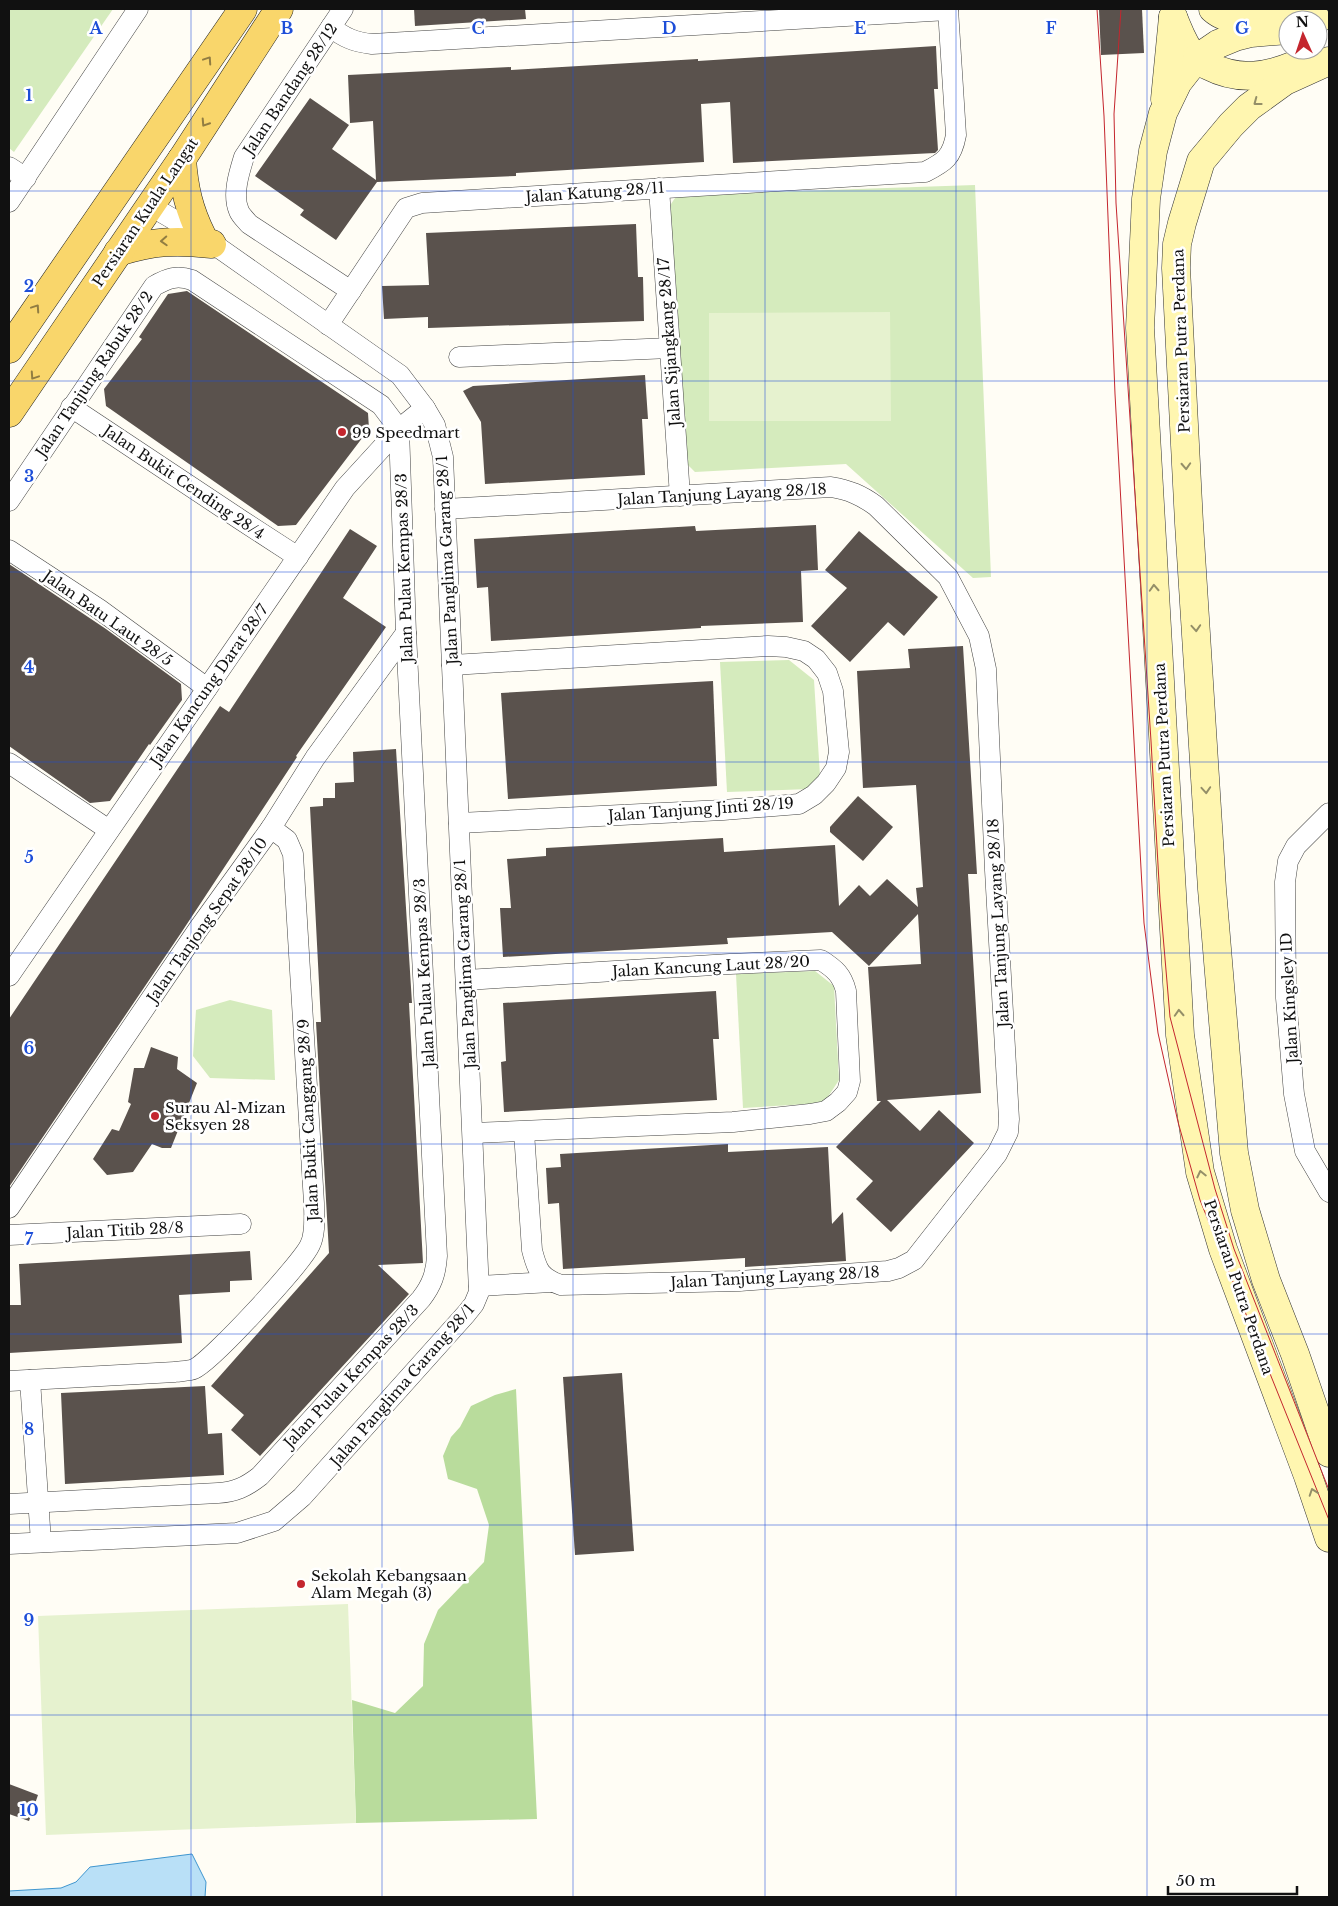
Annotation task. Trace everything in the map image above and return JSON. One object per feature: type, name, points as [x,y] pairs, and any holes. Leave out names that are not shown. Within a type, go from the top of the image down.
[{"type":"main road","points":[[9,349],[243,9]]},
{"type":"main road","name":"Persiaran Kuala Langat","points":[[9,413],[182,159],[279,9]]},
{"type":"main road","points":[[1213,9],[1223,17],[1233,20],[1278,19]]},
{"type":"main road","points":[[1163,113],[1173,16],[1183,40],[1196,59],[1218,71],[1246,77],[1275,73],[1310,59],[1329,54]]},
{"type":"main road","name":"Persiaran Putra Perdana","points":[[1278,31],[1251,33],[1235,37],[1218,44],[1196,59],[1178,82],[1163,113],[1153,151],[1146,198],[1140,328],[1180,1036],[1200,1172],[1222,1249],[1329,1538]]},
{"type":"main road","name":"Persiaran Putra Perdana","points":[[1329,61],[1285,81],[1250,107],[1231,125],[1201,161],[1177,244],[1176,268],[1188,513],[1212,888],[1234,1153],[1245,1210],[1266,1280],[1295,1354],[1329,1452]]},
{"type":"main road","points":[[149,206],[146,194],[148,173],[152,160],[183,106],[186,92]]},
{"type":"main road","points":[[118,252],[158,242],[207,240],[188,202],[183,183],[182,159]]},
{"type":"main road","points":[[66,264],[89,247],[102,228],[121,208],[130,204],[140,203],[149,206]]},
{"type":"street","points":[[9,202],[138,9]]},
{"type":"street","name":"Jalan Bandang 28/12","points":[[344,9],[244,157],[239,171],[236,200],[240,212],[249,224],[351,291]]},
{"type":"street","points":[[331,27],[349,39],[372,44],[948,9]]},
{"type":"street","name":"Jalan Katung 28/11","points":[[328,325],[406,208],[422,203],[925,172],[948,158],[954,147],[956,135],[948,9]]},
{"type":"street","points":[[9,166],[26,178]]},
{"type":"street","name":"Jalan Sijangkang 28/17","points":[[659,188],[680,496]]},
{"type":"street","name":"Jalan Panglima Garang 28/1","points":[[9,1544],[237,1534],[274,1521],[302,1497],[466,1314],[474,1304],[480,1286],[443,457],[440,441],[435,426],[425,408],[400,375],[207,240],[149,206]]},
{"type":"street","name":"Jalan Tanjung Rabuk 28/2","points":[[9,501],[154,286],[167,278],[181,276],[192,280],[381,406],[399,429]]},
{"type":"street","points":[[459,357],[670,348]]},
{"type":"street","name":"Jalan Bukit Cending 28/4","points":[[71,407],[298,556]]},
{"type":"street","name":"Jalan Kancung Darat 28/7","points":[[9,976],[345,488],[399,429],[425,408]]},
{"type":"street","name":"Jalan Pulau Kempas 28/3","points":[[9,1504],[234,1492],[248,1486],[260,1476],[431,1287],[436,1272],[437,1256],[406,633],[399,429]]},
{"type":"street","name":"Jalan Tanjung Layang 28/18","points":[[445,509],[831,487],[849,490],[863,496],[876,506],[948,577],[979,636],[986,669],[994,870],[1009,1105],[1008,1132],[997,1154],[914,1260],[899,1268],[888,1271],[739,1281],[561,1285],[550,1282],[480,1286]]},
{"type":"street","name":"Jalan Batu Laut 28/5","points":[[9,550],[99,609],[207,688]]},
{"type":"street","name":"Jalan Tanjong Sepat 28/10","points":[[9,1208],[199,928],[270,828],[315,758],[406,633]]},
{"type":"street","name":"Jalan Tanjung Jinti 28/19","points":[[452,665],[768,646],[804,650],[816,659],[827,673],[832,691],[839,752],[836,768],[826,783],[814,796],[799,804],[723,810],[459,823]]},
{"type":"street","points":[[9,763],[109,830]]},
{"type":"street","name":"Jalan Kingsley 1D","points":[[1329,813],[1296,846],[1288,861],[1285,882],[1286,998],[1294,1094],[1305,1151],[1329,1192]]},
{"type":"street","name":"Jalan Bukit Canggang 28/9","points":[[9,1381],[175,1372],[194,1369],[210,1357],[230,1336],[299,1261],[311,1244],[314,1225],[314,1203],[293,854],[287,840],[270,828]]},
{"type":"street","name":"Jalan Kancung Laut 28/20","points":[[466,980],[821,960],[832,967],[843,978],[846,991],[850,1081],[847,1092],[826,1111],[733,1122],[473,1134]]},
{"type":"street","points":[[524,1132],[532,1250],[536,1266],[542,1276],[550,1282]]},
{"type":"street","name":"Jalan Titib 28/8","points":[[9,1235],[241,1224]]},
{"type":"street","points":[[1295,1354],[1329,1412]]},
{"type":"street","points":[[30,1380],[41,1542]]},
{"type":"green space","points":[[9,9],[113,9],[14,152],[9,148]]},
{"type":"green space","points":[[975,185],[991,577],[973,578],[846,464],[695,472],[685,462],[669,207],[677,195]]},
{"type":"green space","points":[[890,312],[891,421],[709,421],[709,313]]},
{"type":"green space","points":[[789,660],[814,680],[820,776],[810,789],[727,792],[720,662]]},
{"type":"green space","points":[[815,971],[834,986],[839,1080],[824,1103],[743,1108],[736,974]]},
{"type":"green space","points":[[230,1000],[272,1010],[275,1080],[210,1078],[193,1056],[196,1010]]},
{"type":"green space","points":[[516,1389],[537,1819],[356,1823],[352,1700],[395,1713],[423,1686],[424,1644],[438,1610],[484,1562],[489,1525],[477,1489],[448,1479],[443,1456],[451,1437],[460,1427],[471,1406],[495,1395]]},
{"type":"green space","points":[[348,1604],[356,1823],[46,1835],[38,1616]]},
{"type":"water","points":[[192,1854],[206,1882],[205,1897],[9,1897],[9,1891],[61,1888],[76,1882],[90,1867]]},
{"type":"building","points":[[414,9],[525,9],[526,19],[415,26]]},
{"type":"building","points":[[1099,9],[1142,9],[1144,53],[1101,55]]},
{"type":"building","points":[[936,46],[938,89],[934,89],[938,150],[935,153],[733,163],[730,102],[701,104],[704,162],[516,173],[516,176],[377,182],[336,240],[300,215],[304,210],[255,176],[310,98],[349,125],[332,149],[376,180],[373,121],[350,123],[348,75],[511,67],[511,70],[698,59],[698,61]]},
{"type":"building","points":[[636,224],[638,277],[643,277],[644,321],[428,328],[428,317],[384,319],[382,286],[429,285],[426,233]]},
{"type":"building","points":[[187,291],[368,413],[369,429],[296,525],[278,526],[106,406],[104,389],[142,339],[139,337],[168,294]]},
{"type":"building","points":[[645,375],[648,419],[642,419],[645,475],[485,484],[481,422],[463,391],[473,386]]},
{"type":"building","points":[[816,525],[818,570],[801,571],[803,622],[701,626],[701,628],[491,641],[488,587],[477,588],[474,539],[695,526],[696,531]]},
{"type":"building","points":[[350,529],[377,546],[343,598],[386,627],[296,756],[181,933],[9,1187],[9,1019],[220,706],[229,712]]},
{"type":"building","points":[[859,531],[938,597],[904,636],[888,622],[850,662],[811,626],[847,588],[825,570]]},
{"type":"building","points":[[9,564],[106,629],[181,684],[182,700],[110,801],[90,803],[9,746]]},
{"type":"building","points":[[963,646],[977,874],[968,874],[981,1093],[887,1100],[920,1131],[939,1110],[974,1143],[891,1232],[856,1199],[873,1181],[836,1147],[881,1101],[877,1101],[868,967],[921,964],[918,914],[869,966],[832,932],[727,938],[728,944],[503,957],[500,908],[511,908],[507,859],[546,856],[546,848],[723,838],[724,852],[835,845],[839,906],[859,885],[870,896],[887,879],[918,907],[916,888],[923,887],[916,785],[863,788],[857,671],[910,668],[908,649]]},
{"type":"building","points":[[713,681],[717,786],[508,799],[501,693]]},
{"type":"building","points":[[396,749],[412,1003],[409,1003],[423,1263],[378,1265],[409,1294],[260,1456],[231,1430],[244,1415],[211,1386],[329,1253],[316,1022],[321,1022],[310,807],[323,806],[323,798],[335,798],[335,783],[354,782],[353,752]]},
{"type":"building","points":[[858,796],[893,827],[863,861],[830,832],[830,827]]},
{"type":"building","points":[[716,991],[719,1039],[713,1039],[717,1100],[504,1112],[501,1062],[506,1061],[503,1003]]},
{"type":"building","name":"Surau Al-Mizan Seksyen 28","points":[[151,1047],[178,1057],[177,1069],[197,1083],[171,1148],[162,1148],[152,1144],[133,1172],[107,1175],[93,1159],[112,1129],[119,1131],[131,1104],[128,1102],[134,1068],[144,1068]]},
{"type":"building","points":[[728,1144],[728,1152],[828,1147],[832,1224],[843,1212],[846,1261],[745,1267],[745,1258],[563,1269],[559,1203],[548,1204],[546,1168],[561,1167],[560,1154]]},
{"type":"building","points":[[250,1251],[252,1280],[230,1281],[230,1292],[179,1295],[182,1343],[9,1353],[9,1305],[21,1305],[19,1264]]},
{"type":"building","points":[[622,1373],[634,1551],[575,1555],[563,1377]]},
{"type":"building","points":[[205,1386],[208,1434],[222,1433],[224,1475],[65,1484],[61,1393]]},
{"type":"building","points":[[9,1784],[38,1795],[29,1821],[9,1814]]},
{"type":"tram line","points":[[1097,9],[1104,116],[1115,394],[1144,923],[1158,1033],[1178,1122],[1200,1200],[1329,1520]]},
{"type":"tram line","points":[[1121,9],[1114,114],[1116,203],[1160,900],[1170,1017],[1215,1189],[1234,1249],[1329,1490]]},
{"type":"place","name":"99 Speedmart","points":[[342,432]]},
{"type":"place","name":"Surau Al-Mizan Seksyen 28","points":[[155,1116]]},
{"type":"place","name":"Sekolah Kebangsaan Alam Megah (3)","points":[[301,1584]]}]
